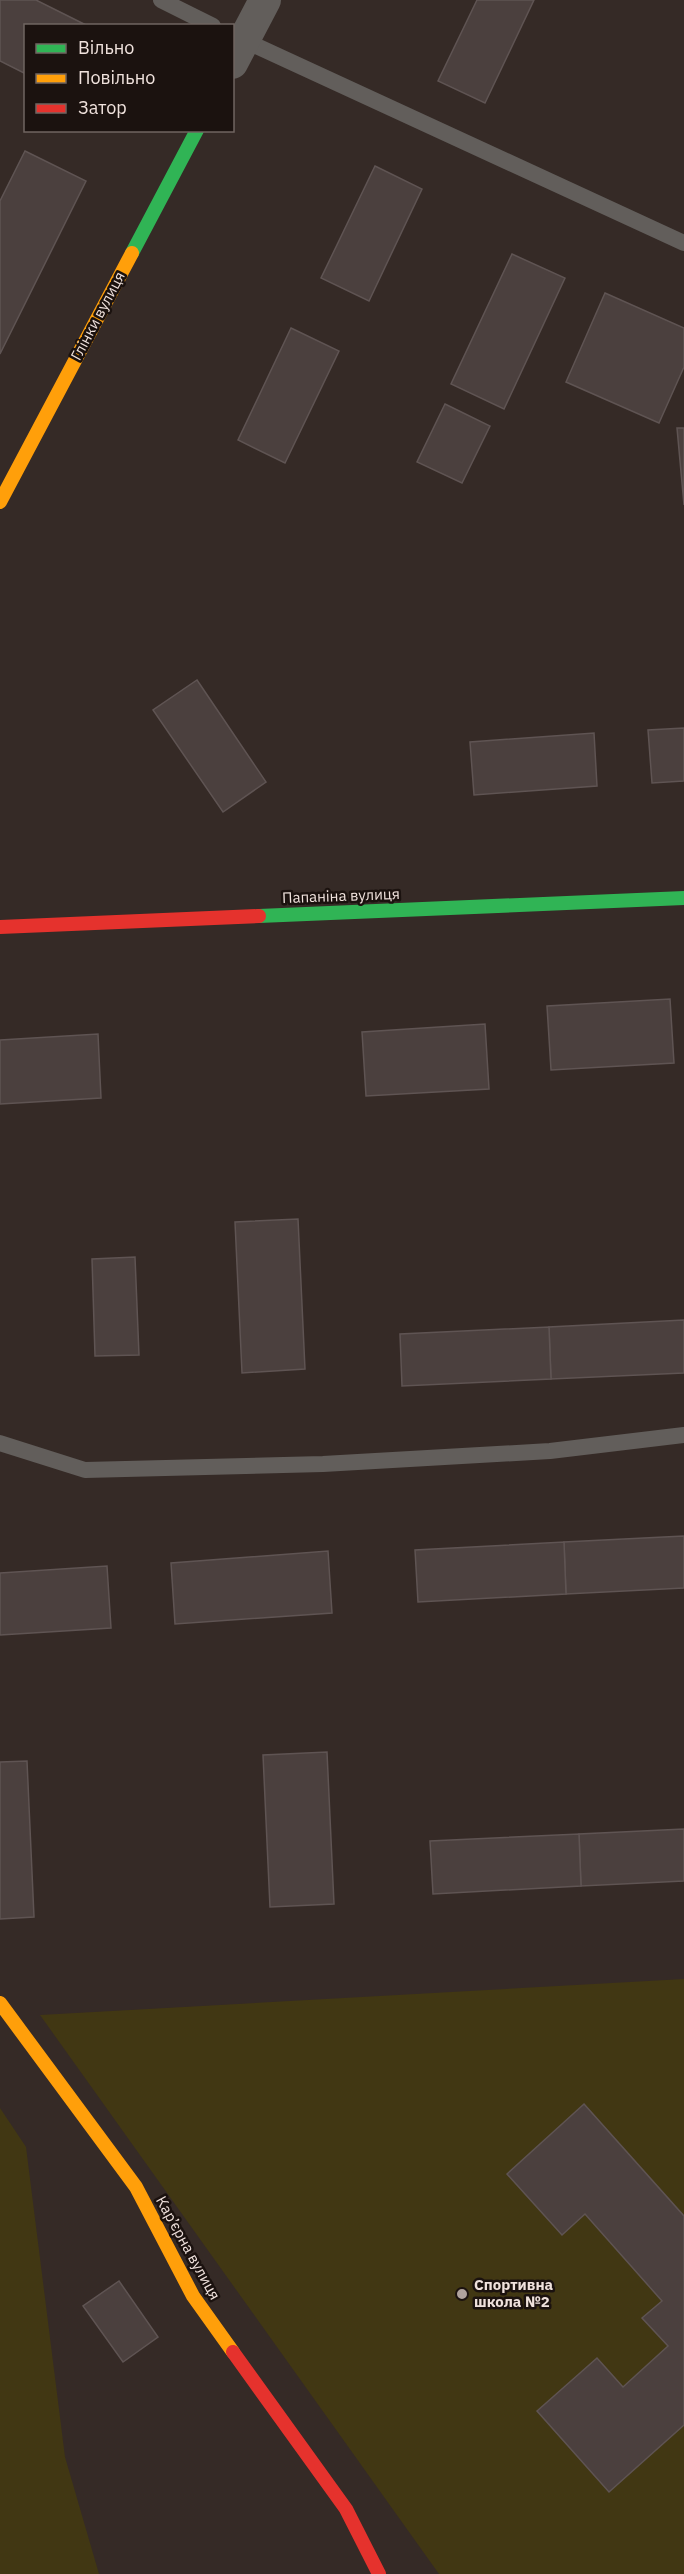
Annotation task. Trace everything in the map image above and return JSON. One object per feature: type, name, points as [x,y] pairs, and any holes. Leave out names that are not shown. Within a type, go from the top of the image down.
[{"type":"street","points":[[236,46],[265,0]]},
{"type":"street","name":"Глінки вулиця","points":[[0,502],[196,132]]},
{"type":"street","name":"Папаніна вулиця","points":[[0,927],[684,898]]},
{"type":"street","name":"Кар’єрна вулиця","points":[[0,2003],[136,2187],[193,2296],[346,2509],[379,2574]]},
{"type":"lane","points":[[161,0],[209,24]]},
{"type":"lane","points":[[236,46],[684,243]]},
{"type":"lane","points":[[0,1443],[85,1470],[323,1464],[550,1450],[684,1436]]},
{"type":"shaded area","name":"Спортивна школа №2","points":[[684,1979],[684,2574],[439,2574],[40,2015]]},
{"type":"shaded area","points":[[0,2108],[26,2147],[65,2457],[99,2574],[0,2574]]},
{"type":"building","points":[[0,0],[36,0],[84,24],[24,24],[24,73],[0,61]]},
{"type":"building","points":[[477,0],[534,0],[485,103],[438,81]]},
{"type":"building","points":[[25,151],[86,181],[0,354],[0,201]]},
{"type":"building","points":[[375,166],[422,189],[369,301],[321,278]]},
{"type":"building","points":[[512,254],[565,278],[504,409],[451,384]]},
{"type":"building","points":[[605,293],[684,328],[684,367],[659,423],[566,382]]},
{"type":"building","points":[[291,328],[339,351],[285,463],[238,440]]},
{"type":"building","points":[[445,404],[490,426],[462,483],[417,462]]},
{"type":"building","points":[[677,428],[684,428],[684,505]]},
{"type":"building","points":[[197,680],[266,782],[223,812],[153,710]]},
{"type":"building","points":[[684,728],[684,781],[652,783],[648,730]]},
{"type":"building","points":[[594,733],[597,786],[474,795],[470,742]]},
{"type":"building","points":[[670,999],[674,1063],[551,1070],[547,1006]]},
{"type":"building","points":[[485,1024],[489,1089],[366,1096],[362,1032]]},
{"type":"building","points":[[98,1034],[101,1098],[0,1104],[0,1040]]},
{"type":"building","points":[[298,1219],[305,1369],[242,1373],[235,1222]]},
{"type":"building","points":[[135,1257],[139,1355],[95,1356],[92,1259]]},
{"type":"building","points":[[684,1320],[684,1373],[551,1379],[549,1327]]},
{"type":"building","points":[[549,1327],[551,1379],[402,1386],[400,1334]]},
{"type":"building","points":[[684,1536],[684,1588],[566,1594],[564,1542]]},
{"type":"building","points":[[564,1542],[566,1594],[418,1602],[415,1550]]},
{"type":"building","points":[[328,1551],[332,1613],[175,1624],[171,1563]]},
{"type":"building","points":[[107,1566],[111,1628],[0,1635],[0,1573]]},
{"type":"building","points":[[327,1752],[334,1904],[270,1907],[263,1755]]},
{"type":"building","points":[[27,1761],[34,1917],[0,1919],[0,1762]]},
{"type":"building","points":[[684,1829],[684,1881],[581,1886],[579,1834]]},
{"type":"building","points":[[579,1834],[581,1886],[433,1894],[430,1841]]},
{"type":"building","points":[[584,2104],[684,2216],[684,2425],[609,2492],[537,2411],[597,2358],[623,2387],[668,2346],[642,2318],[662,2301],[585,2214],[562,2235],[507,2174]]},
{"type":"building","points":[[119,2281],[158,2337],[123,2362],[83,2306]]},
{"type":"traffic: fast","points":[[132,253],[196,132]]},
{"type":"traffic: fast","points":[[259,916],[684,898]]},
{"type":"traffic: slow","points":[[0,502],[132,253]]},
{"type":"traffic: slow","points":[[0,2003],[136,2187],[193,2296],[233,2352]]},
{"type":"traffic: jam","points":[[0,927],[259,916]]},
{"type":"traffic: jam","points":[[233,2352],[346,2509],[379,2574]]},
{"type":"place","name":"Спортивна школа №2","points":[[462,2294]]}]
